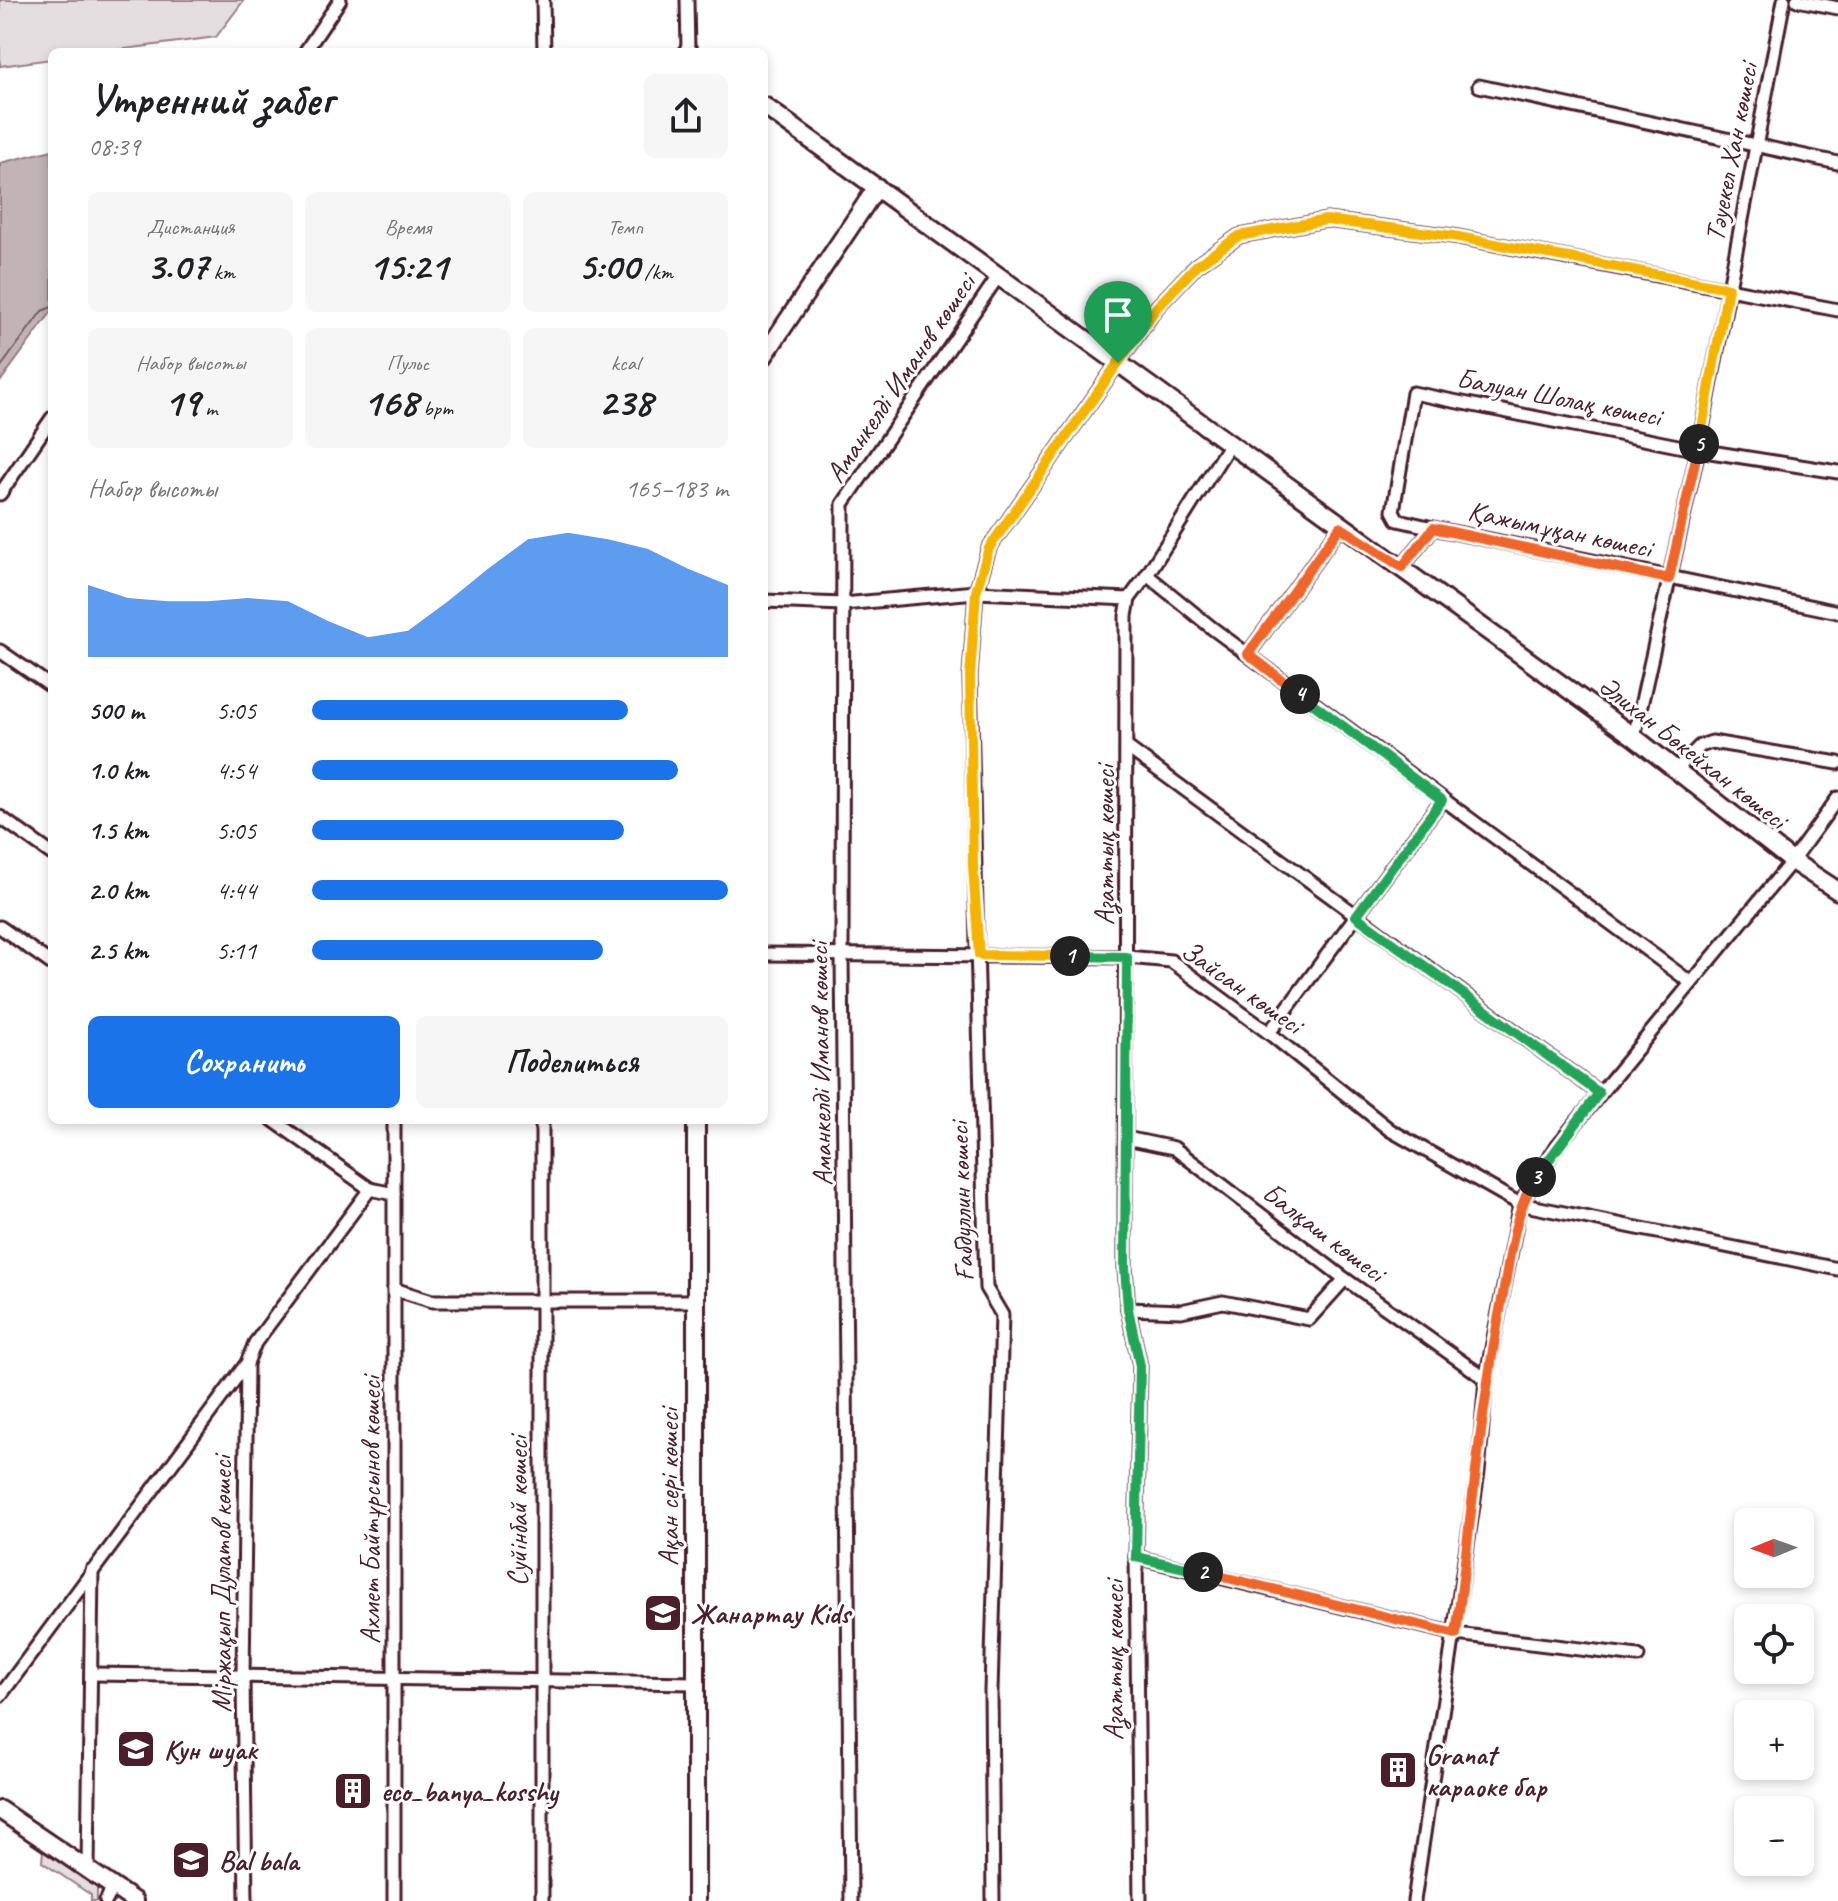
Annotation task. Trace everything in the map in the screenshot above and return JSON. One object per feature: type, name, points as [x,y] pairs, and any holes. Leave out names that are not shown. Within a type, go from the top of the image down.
[{"type":"street","points":[[308,48],[340,0]]},
{"type":"street","points":[[543,0],[544,48]]},
{"type":"street","points":[[687,0],[688,48]]},
{"type":"street","name":"Тәуекел Хан көшесі","points":[[1634,737],[1698,450],[1784,0]]},
{"type":"street","points":[[1797,0],[1838,8]]},
{"type":"street","points":[[1479,86],[1838,163]]},
{"type":"street","points":[[768,109],[1231,442],[1340,527],[1402,567]]},
{"type":"street","points":[[768,350],[877,187]]},
{"type":"street","name":"Ғабдуллин көшесі","points":[[993,1901],[991,1691],[1002,1315],[986,1288],[970,676],[976,592],[989,548],[1157,307],[1197,265],[1239,236],[1326,220],[1453,236],[1838,310]]},
{"type":"street","name":"Аманкелді Иманов көшесі","points":[[851,1901],[842,956],[843,504],[999,275]]},
{"type":"street","name":"Балуан Шолақ көшесі","points":[[1433,528],[1398,520],[1393,511],[1413,393],[1698,450],[1838,472]]},
{"type":"street","points":[[0,494],[48,424]]},
{"type":"street","points":[[768,601],[843,604],[976,592],[1129,599],[1231,442]]},
{"type":"street","points":[[1248,654],[1340,527]]},
{"type":"street","name":"Қажымұқан көшесі","points":[[1402,567],[1433,528],[1838,612]]},
{"type":"street","name":"Әлихан Бөкейхан көшесі","points":[[1402,567],[1634,737],[1792,861],[1599,1093],[1557,1146],[1520,1204]]},
{"type":"street","points":[[1147,575],[1442,800],[1690,982]]},
{"type":"street","name":"Азаттық көшесі","points":[[1129,599],[1126,1138],[1128,1309],[1140,1366],[1136,1557],[1140,1901]]},
{"type":"street","points":[[0,651],[48,684]]},
{"type":"street","points":[[1676,770],[1700,746],[1712,742],[1838,763]]},
{"type":"street","points":[[1128,748],[1599,1093]]},
{"type":"street","points":[[1838,798],[1792,861],[1838,891]]},
{"type":"street","points":[[1269,1033],[1442,800]]},
{"type":"street","points":[[0,817],[48,851]]},
{"type":"street","points":[[0,927],[48,961]]},
{"type":"street","name":"Зайсан көшесі","points":[[768,954],[1127,957],[1171,961],[1269,1033],[1390,1130],[1520,1204],[1838,1269]]},
{"type":"street","points":[[279,1124],[370,1189],[394,1194]]},
{"type":"street","name":"Ахмет Байтұрсынов көшесі","points":[[394,1124],[394,1901]]},
{"type":"street","name":"Суйінбай көшесі","points":[[542,1124],[542,1901]]},
{"type":"street","name":"Ақан сері көшесі","points":[[696,1124],[696,1901]]},
{"type":"street","name":"Балқаш көшесі","points":[[1126,1138],[1174,1148],[1345,1279],[1486,1379]]},
{"type":"street","points":[[0,1696],[247,1363],[255,1343],[370,1189]]},
{"type":"street","points":[[1414,1901],[1456,1634],[1478,1472],[1486,1379],[1520,1204]]},
{"type":"street","points":[[1128,1309],[1181,1311],[1223,1302],[1309,1319],[1345,1279]]},
{"type":"street","points":[[394,1289],[432,1301],[695,1301]]},
{"type":"street","name":"Міржақып Дулатов көшесі","points":[[246,1901],[243,1677],[247,1363]]},
{"type":"street","points":[[1136,1557],[1456,1634],[1638,1656]]},
{"type":"street","points":[[88,1869],[92,1570]]},
{"type":"street","points":[[93,1674],[394,1676],[541,1683],[695,1683]]},
{"type":"street","points":[[0,1810],[88,1869],[109,1894],[134,1901]]},
{"type":"shaded area","points":[[0,0],[244,0],[216,37],[132,48],[48,48],[48,60],[0,66]]},
{"type":"shaded area","name":"Bal bala","points":[[209,1847],[210,1872],[174,1872],[173,1848]]},
{"type":"shaded area","points":[[43,1851],[97,1887],[97,1901],[91,1901],[91,1895],[42,1862]]},
{"type":"water","points":[[48,151],[48,316],[0,382],[0,163]]},
{"type":"place","name":"Жанартау Kids","points":[[663,1613]]},
{"type":"place","name":"Кун шуак","points":[[136,1749]]},
{"type":"place","name":"Granat караоке бар","points":[[1398,1770]]},
{"type":"place","name":"eco_banya_kosshy","points":[[353,1791]]},
{"type":"place","name":"Bal bala","points":[[191,1860]]},
{"type":"route","points":[[1326,220],[1453,236],[1728,288],[1698,450],[1669,579],[1433,528],[1402,567],[1340,527],[1248,654],[1442,800],[1356,916],[1599,1093],[1557,1146],[1520,1204],[1486,1379],[1478,1472],[1456,1634],[1361,1608],[1136,1557],[1140,1366],[1126,1299],[1125,1268],[1127,957],[979,955],[973,866],[970,676],[976,592],[989,548],[1118,363],[1157,307],[1197,265],[1239,236],[1326,220]]}]
